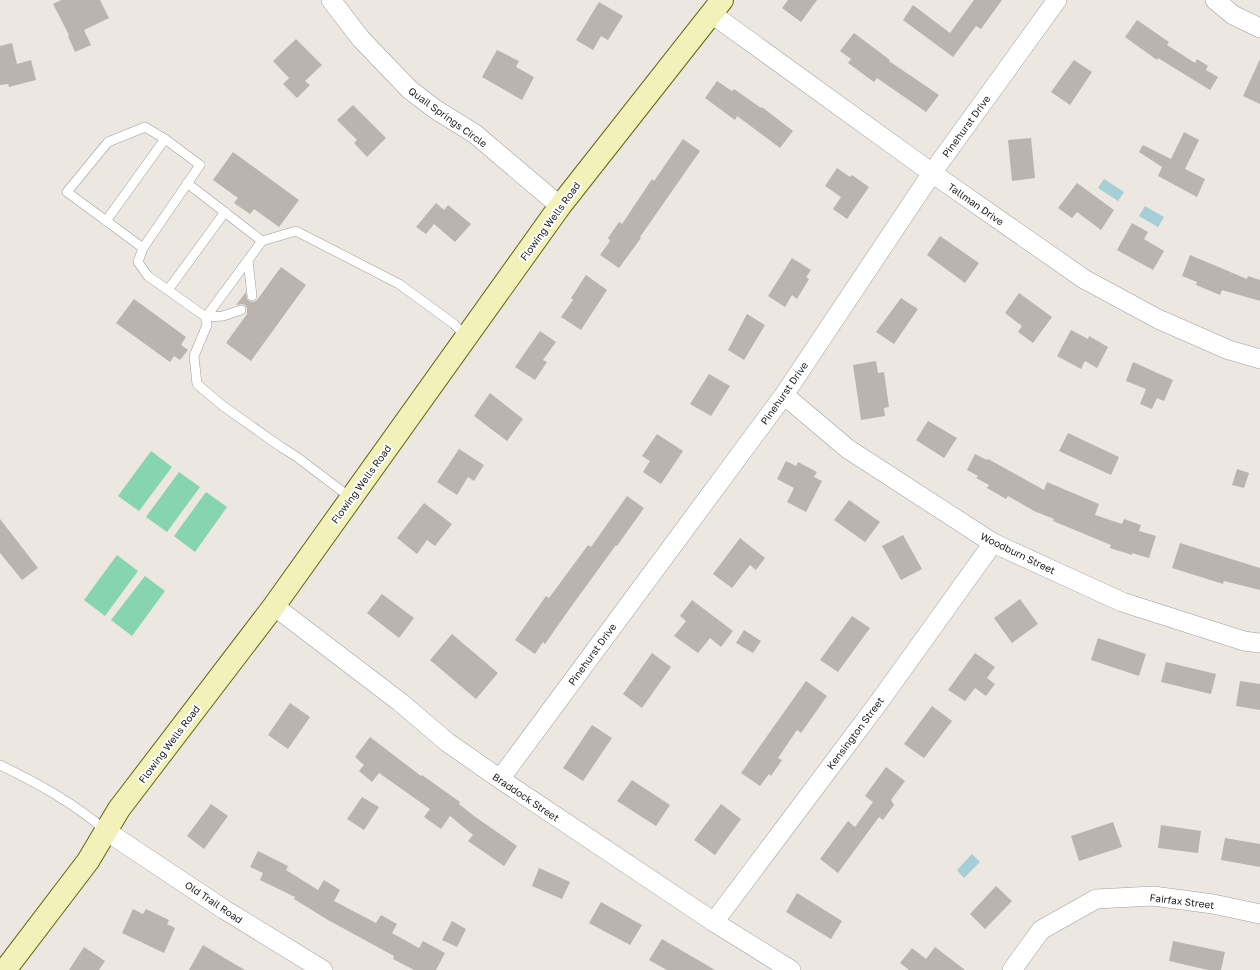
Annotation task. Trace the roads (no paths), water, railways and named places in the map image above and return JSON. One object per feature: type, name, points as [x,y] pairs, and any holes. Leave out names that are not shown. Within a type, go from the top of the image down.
[{"type":"main road","name":"Flowing Wells Road","points":[[5,970],[88,861],[119,809],[274,606],[560,206],[717,7]]},
{"type":"street","name":"Pinehurst Drive","points":[[500,779],[784,395],[932,173],[1057,0]]},
{"type":"street","points":[[1215,0],[1233,15],[1260,28]]},
{"type":"street","name":"Quail Springs Circle","points":[[340,4],[361,39],[410,90],[435,109],[475,134],[560,206]]},
{"type":"street","name":"Tallman Drive","points":[[717,7],[932,173],[1084,279],[1158,319],[1229,350],[1260,359]]},
{"type":"street","name":"Woodburn Street","points":[[784,395],[848,449],[993,543],[1122,602],[1244,641],[1260,643]]},
{"type":"street","name":"Kensington Street","points":[[714,922],[879,702],[993,543]]},
{"type":"street","name":"Braddock Street","points":[[274,606],[400,702],[447,742],[714,922],[791,970]]},
{"type":"street","name":"Old Trail Road","points":[[106,831],[225,910],[294,963],[323,970]]},
{"type":"street","name":"Fairfax Street","points":[[1012,970],[1041,930],[1096,899],[1153,896],[1213,904],[1260,914]]},
{"type":"lane","points":[[143,248],[67,192],[108,142],[145,127],[165,139],[200,165],[143,248],[138,262],[148,276],[206,317],[223,316],[241,310]]},
{"type":"lane","points":[[106,221],[165,139]]},
{"type":"lane","points":[[187,183],[262,241]]},
{"type":"lane","points":[[168,290],[225,212]]},
{"type":"lane","points":[[351,498],[297,457],[281,448],[223,406],[197,384],[194,356],[207,325],[206,317],[262,241],[296,230],[399,284],[454,324],[466,337]]},
{"type":"lane","points":[[248,260],[252,296]]},
{"type":"lane","points":[[0,765],[32,781],[71,804],[87,814],[106,831]]},
{"type":"water","points":[[1104,179],[1124,192],[1118,201],[1098,188]]},
{"type":"water","points":[[1145,206],[1164,217],[1158,227],[1139,216]]},
{"type":"water","points":[[972,854],[980,862],[964,878],[957,870]]}]
